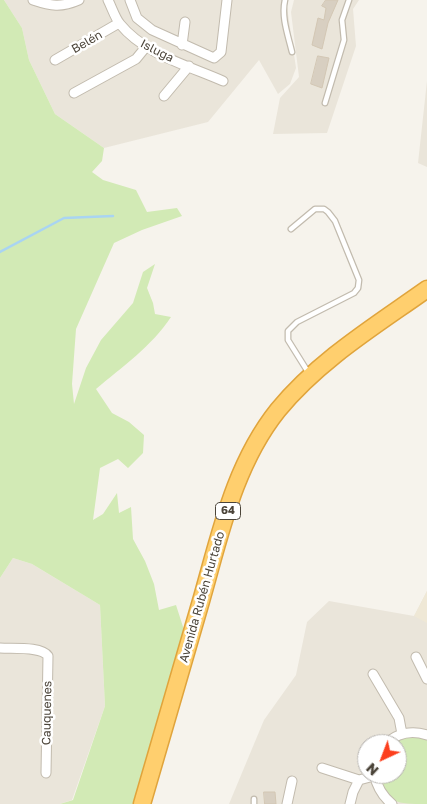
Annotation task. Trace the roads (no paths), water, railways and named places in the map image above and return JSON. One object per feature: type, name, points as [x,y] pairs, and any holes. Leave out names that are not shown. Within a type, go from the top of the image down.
[{"type":"highway","name":"Avenida Rubén Hurtado","points":[[142,804],[222,527],[250,453],[268,423],[291,395],[310,376],[342,350],[427,289]]},
{"type":"highway","name":"Avenida Rubén Hurtado","points":[[152,804],[234,521],[247,481],[259,456],[284,417],[320,379],[349,355],[427,299]]},
{"type":"street","points":[[33,0],[50,5],[63,6],[79,0]]},
{"type":"street","name":"Isluga","points":[[108,0],[119,23],[145,48],[223,81]]},
{"type":"street","name":"Isluga","points":[[130,0],[137,18],[142,24],[158,34],[210,58],[216,57],[221,52],[227,0]]},
{"type":"street","points":[[182,45],[185,22]]},
{"type":"street","name":"Belén","points":[[55,60],[119,23]]},
{"type":"street","points":[[74,93],[136,59],[145,48]]},
{"type":"street","points":[[164,96],[189,66]]},
{"type":"street","name":"Cauquenes","points":[[0,648],[40,650],[46,653],[48,660],[46,773]]},
{"type":"street","points":[[416,657],[427,679]]},
{"type":"street","points":[[373,674],[399,718],[402,734],[413,732],[427,735]]},
{"type":"street","points":[[322,768],[357,779]]},
{"type":"street","points":[[287,804],[292,781]]},
{"type":"street","points":[[350,804],[357,783]]},
{"type":"street","points":[[377,784],[384,798],[392,804]]},
{"type":"lane","points":[[285,0],[283,8],[292,52]]},
{"type":"lane","points":[[325,103],[344,40],[342,20],[349,0]]},
{"type":"lane","points":[[291,229],[314,209],[324,209],[328,212],[335,221],[359,280],[358,288],[354,293],[297,322],[288,331],[288,340],[310,376]]},
{"type":"waterway","points":[[0,252],[64,218],[113,216]]}]
